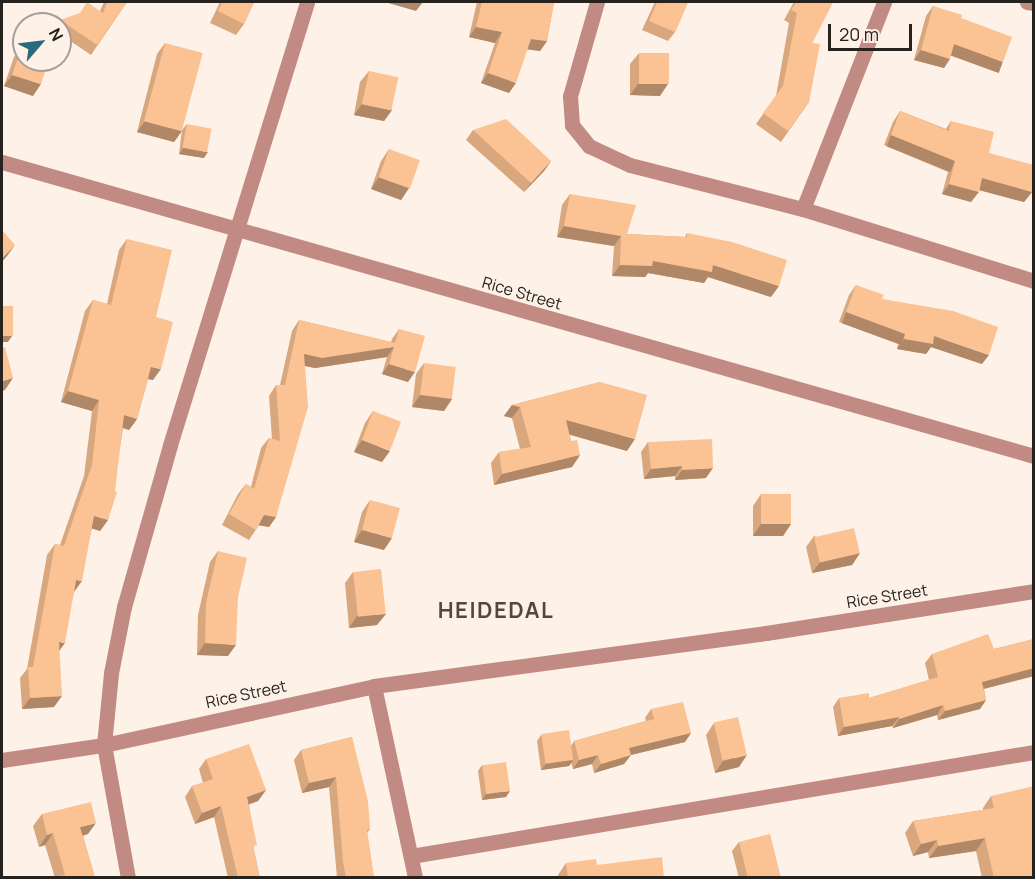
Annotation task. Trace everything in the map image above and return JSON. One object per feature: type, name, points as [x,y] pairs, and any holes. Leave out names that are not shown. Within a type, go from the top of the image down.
[{"type":"street","points":[[128,878],[104,745],[111,673],[124,606],[235,230],[307,2]]},
{"type":"street","points":[[597,2],[570,96],[572,125],[580,138],[589,146],[630,165],[803,209],[1034,281]]},
{"type":"street","points":[[803,209],[884,2]]},
{"type":"street","points":[[1027,2],[1034,3]]},
{"type":"street","name":"Rice Street","points":[[2,162],[1034,456]]},
{"type":"street","name":"Rice Street","points":[[2,760],[104,745],[374,686],[766,633],[1034,591]]},
{"type":"street","points":[[374,686],[415,878]]},
{"type":"street","points":[[411,856],[1034,752]]},
{"type":"building","points":[[87,2],[103,13],[107,2],[127,2],[97,45],[72,28],[72,16],[80,13]]},
{"type":"building","points":[[222,2],[254,2],[244,24],[218,11]]},
{"type":"building","points":[[482,2],[554,2],[547,41],[531,39],[516,83],[488,73],[502,32],[476,27]]},
{"type":"building","points":[[657,2],[688,2],[675,32],[649,21]]},
{"type":"building","points":[[796,2],[833,2],[812,43],[820,44],[809,102],[788,131],[763,113],[783,86],[797,13],[791,10]]},
{"type":"building","points":[[933,6],[962,15],[961,18],[1012,37],[1003,62],[954,44],[950,59],[921,50]]},
{"type":"building","points":[[165,43],[203,53],[182,131],[144,121]]},
{"type":"building","points":[[639,53],[669,53],[669,84],[639,84]]},
{"type":"building","points":[[369,71],[398,77],[391,110],[362,104]]},
{"type":"building","points":[[13,72],[45,72],[41,84],[12,75]]},
{"type":"building","points":[[900,111],[949,131],[951,121],[994,132],[989,153],[1034,165],[1032,192],[982,178],[979,192],[949,184],[955,161],[891,135]]},
{"type":"building","points":[[506,119],[551,161],[531,183],[473,130]]},
{"type":"building","points":[[187,124],[212,129],[207,152],[182,148]]},
{"type":"building","points":[[389,149],[420,160],[410,188],[379,177]]},
{"type":"building","points":[[570,194],[636,205],[627,234],[687,237],[687,233],[732,242],[787,260],[779,286],[713,265],[712,272],[653,261],[652,266],[620,265],[621,236],[564,226]]},
{"type":"building","points":[[2,230],[15,245],[2,258]]},
{"type":"building","points":[[127,239],[172,250],[156,317],[173,322],[161,369],[151,367],[137,419],[124,415],[115,491],[117,492],[108,520],[94,516],[82,581],[76,580],[65,643],[59,642],[62,696],[30,698],[28,667],[33,667],[55,544],[64,546],[92,465],[99,400],[68,391],[93,300],[111,305]]},
{"type":"building","points":[[856,285],[884,295],[882,299],[953,311],[998,327],[989,355],[934,336],[933,344],[904,339],[905,334],[846,312]]},
{"type":"building","points":[[2,306],[13,306],[13,336],[2,336]]},
{"type":"building","points":[[299,320],[395,343],[399,329],[425,336],[415,372],[389,364],[394,347],[322,358],[304,354],[308,407],[276,517],[264,515],[256,530],[229,514],[246,484],[254,489],[269,438],[280,441],[276,385],[285,385]]},
{"type":"building","points":[[5,347],[13,378],[2,381],[2,348]]},
{"type":"building","points":[[424,363],[456,367],[452,399],[420,395]]},
{"type":"building","points":[[600,382],[647,395],[635,439],[566,420],[571,441],[577,440],[580,455],[502,474],[499,452],[531,447],[520,407],[512,405]]},
{"type":"building","points":[[373,411],[401,422],[390,451],[362,440]]},
{"type":"building","points":[[712,439],[713,468],[682,470],[682,466],[651,469],[648,442]]},
{"type":"building","points":[[761,494],[791,494],[791,524],[761,524]]},
{"type":"building","points":[[370,500],[400,508],[392,538],[362,530]]},
{"type":"building","points":[[854,528],[860,553],[820,563],[814,537]]},
{"type":"building","points":[[218,551],[247,558],[238,597],[236,645],[205,643],[206,603]]},
{"type":"building","points":[[381,569],[386,614],[358,617],[353,572]]},
{"type":"building","points":[[988,634],[994,649],[1034,639],[1034,668],[982,682],[986,700],[945,711],[943,705],[899,719],[899,717],[844,727],[839,698],[869,693],[869,698],[938,677],[932,654]]},
{"type":"building","points":[[683,702],[691,733],[629,748],[631,755],[601,764],[598,755],[579,760],[574,741],[654,719],[651,709]]},
{"type":"building","points":[[738,717],[747,755],[722,761],[714,723]]},
{"type":"building","points":[[569,730],[573,760],[545,764],[541,734]]},
{"type":"building","points":[[352,737],[368,801],[370,829],[367,830],[374,878],[346,878],[336,777],[309,783],[301,750]]},
{"type":"building","points":[[249,744],[266,790],[247,797],[257,845],[253,846],[260,878],[238,878],[221,806],[202,813],[192,786],[213,779],[206,759]]},
{"type":"building","points":[[506,762],[510,791],[486,794],[482,765]]},
{"type":"building","points":[[1034,786],[1034,878],[994,878],[985,838],[938,846],[937,840],[921,844],[913,821],[994,808],[991,796]]},
{"type":"building","points":[[91,802],[96,823],[80,827],[95,878],[60,878],[65,875],[53,833],[47,835],[42,814]]},
{"type":"building","points":[[770,834],[781,878],[748,878],[739,842]]},
{"type":"building","points":[[662,857],[664,878],[568,878],[566,863],[596,859],[597,865]]},
{"type":"district","name":"HEIDEDAL","points":[[496,611]]}]
